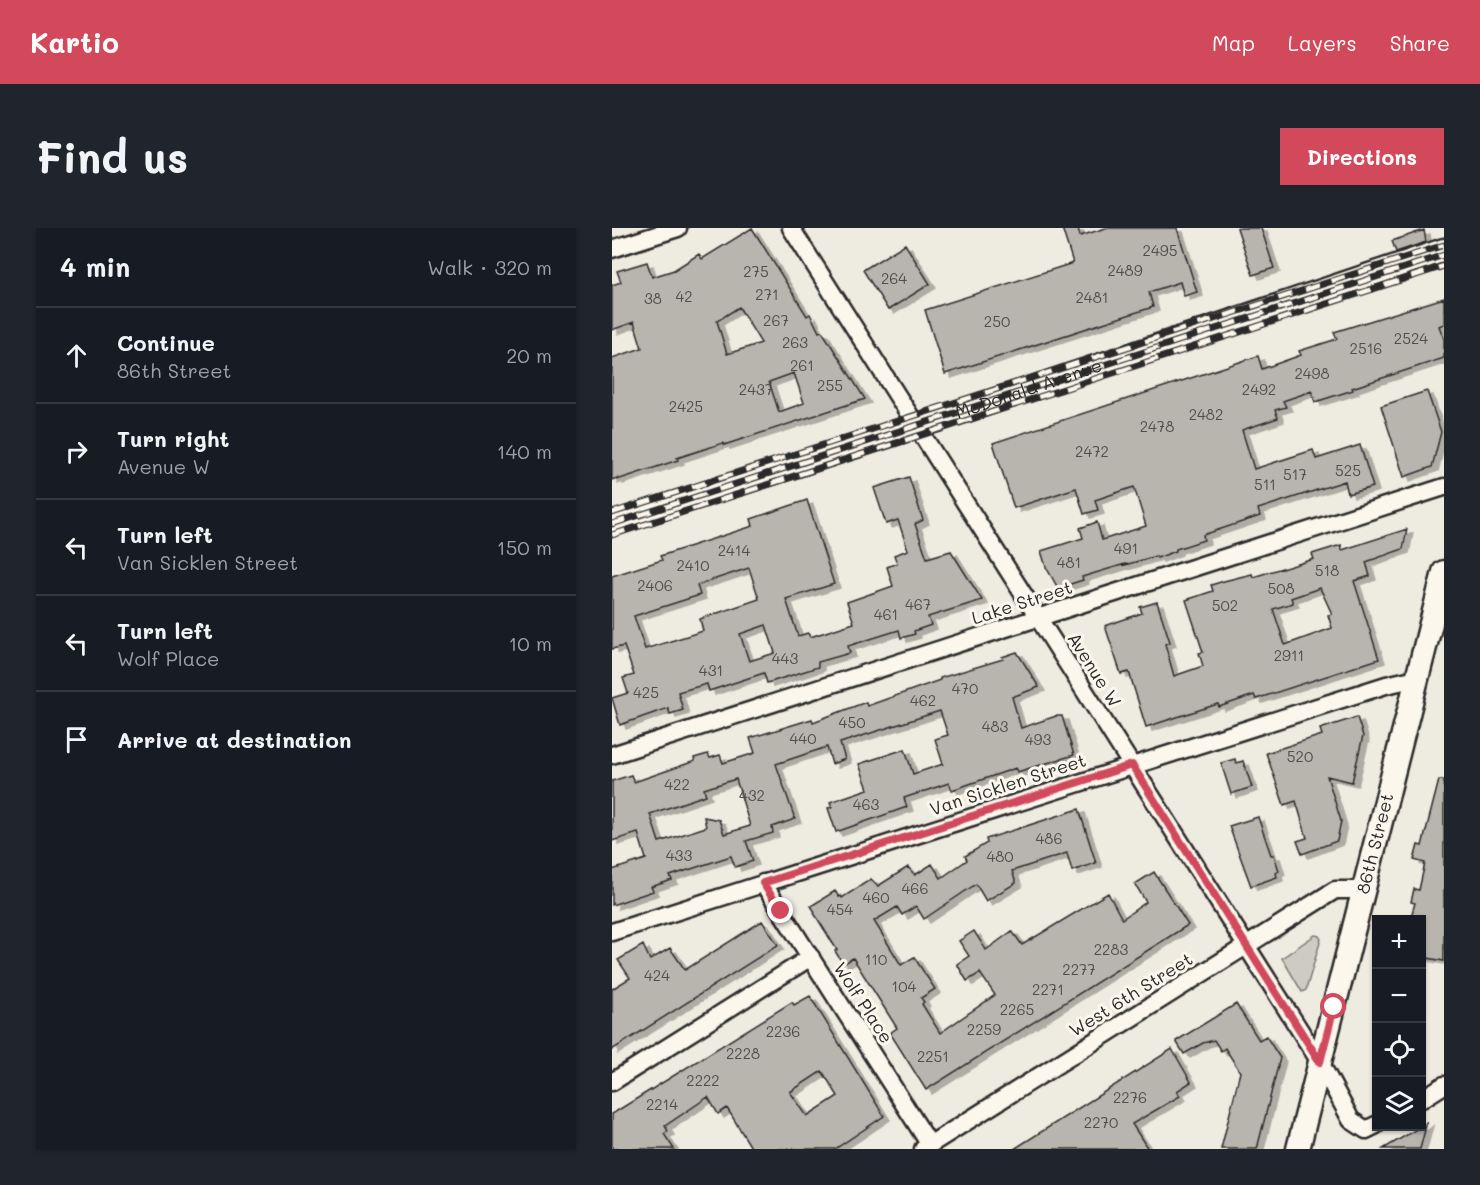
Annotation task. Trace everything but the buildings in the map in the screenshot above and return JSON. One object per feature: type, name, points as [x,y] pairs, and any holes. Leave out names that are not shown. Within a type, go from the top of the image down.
[{"type":"main road","name":"McDonald Avenue","points":[[612,524],[916,426],[1444,250]]},
{"type":"main road","name":"86th Street","points":[[1298,1149],[1444,572]]},
{"type":"street","points":[[612,249],[678,228]]},
{"type":"street","name":"Avenue W","points":[[791,228],[1320,1062],[1351,1119],[1371,1128]]},
{"type":"street","name":"Lake Street","points":[[612,755],[1444,487]]},
{"type":"street","name":"Van Sicklen Street","points":[[612,932],[1132,765],[1386,685],[1417,678]]},
{"type":"street","name":"Wolf Place","points":[[763,883],[927,1147]]},
{"type":"street","name":"West 6th Street","points":[[927,1147],[1335,890],[1364,890]]},
{"type":"street","points":[[612,1082],[811,957]]},
{"type":"street","points":[[1426,1096],[1444,1085]]},
{"type":"shaded area","points":[[1315,935],[1321,939],[1306,990],[1302,992],[1282,958]]},
{"type":"railway","points":[[612,513],[1444,245]]},
{"type":"railway","points":[[612,524],[1444,255]]},
{"type":"railway","points":[[612,535],[1444,266]]},
{"type":"route","points":[[781,911],[763,883],[1132,765],[1320,1062],[1334,1007]]}]
